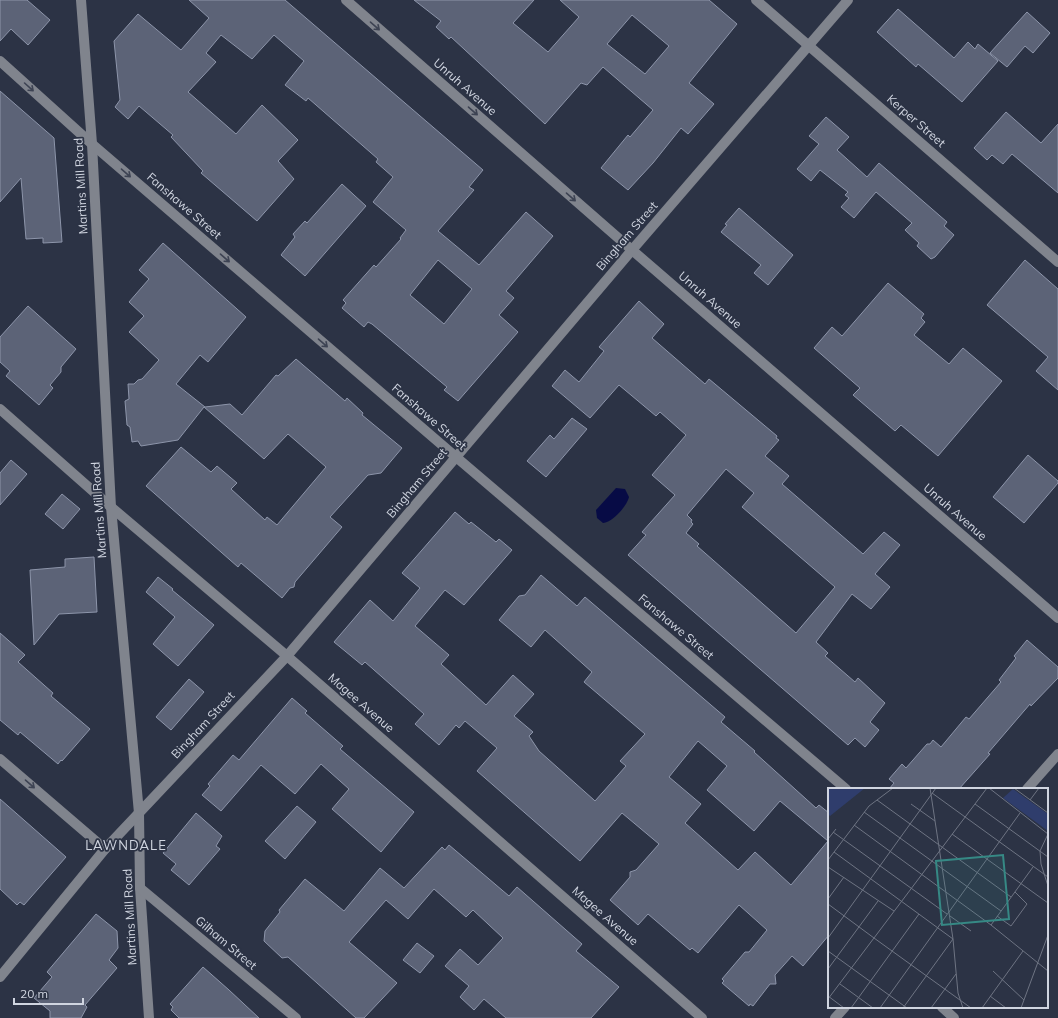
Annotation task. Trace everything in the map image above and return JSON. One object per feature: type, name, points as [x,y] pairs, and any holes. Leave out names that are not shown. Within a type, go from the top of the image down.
[{"type":"street","name":"Martins Mill Road","points":[[81,0],[92,144],[111,507],[139,813],[140,888],[149,1018]]},
{"type":"street","name":"Unruh Avenue","points":[[346,0],[632,250],[1058,618]]},
{"type":"street","name":"Kerper Street","points":[[756,0],[1058,262]]},
{"type":"street","name":"Bingham Street","points":[[0,977],[104,849],[287,656],[632,250],[848,0]]},
{"type":"street","name":"Fanshawe Street","points":[[0,61],[92,144],[456,457],[845,788]]},
{"type":"street","name":"Magee Avenue","points":[[0,409],[111,507],[287,656],[702,1018]]},
{"type":"street","points":[[1028,788],[1058,754]]},
{"type":"street","points":[[0,759],[104,849]]},
{"type":"street","name":"Gilham Street","points":[[140,888],[296,1018]]},
{"type":"street","points":[[835,1018],[844,1008]]},
{"type":"street","points":[[943,1008],[954,1018]]},
{"type":"shaded area","points":[[616,488],[625,489],[629,497],[628,501],[615,517],[603,523],[597,518],[596,510]]},
{"type":"building","points":[[0,0],[27,0],[50,20],[28,45],[11,29],[0,41]]},
{"type":"building","points":[[189,0],[285,0],[483,170],[469,187],[474,190],[438,231],[479,265],[526,212],[553,236],[506,291],[514,298],[499,315],[518,332],[458,401],[444,390],[447,387],[372,324],[368,322],[364,327],[342,308],[346,303],[343,300],[374,265],[376,267],[401,239],[400,238],[406,230],[373,202],[393,177],[376,162],[378,159],[308,98],[306,101],[285,85],[304,61],[274,35],[252,59],[221,35],[206,53],[216,62],[188,92],[236,134],[262,105],[298,140],[278,161],[294,179],[257,221],[201,173],[203,171],[171,137],[173,135],[139,106],[128,119],[115,107],[120,100],[114,41],[138,14],[181,50],[209,18]],"holes":[[[438,260],[472,289],[444,324],[410,295]]]},
{"type":"building","points":[[414,0],[534,0],[513,23],[548,52],[579,17],[560,0],[709,0],[737,24],[689,83],[714,104],[688,134],[681,128],[653,163],[628,190],[601,168],[628,135],[630,137],[653,110],[603,67],[587,85],[581,83],[545,124],[451,37],[449,39],[436,27],[441,21]],"holes":[[[632,15],[669,46],[645,74],[607,44]]]},
{"type":"building","points":[[898,9],[954,58],[968,42],[975,49],[978,44],[998,61],[962,102],[918,64],[916,67],[877,32]]},
{"type":"building","points":[[1027,12],[1050,33],[1033,53],[1025,46],[1007,67],[990,53]]},
{"type":"building","points":[[0,91],[54,138],[62,242],[43,243],[43,238],[26,239],[21,178],[0,202]]},
{"type":"building","points":[[1006,112],[1041,143],[1058,124],[1058,193],[1012,154],[1003,164],[992,155],[987,160],[974,148]]},
{"type":"building","points":[[826,117],[849,137],[837,150],[867,177],[879,163],[947,222],[944,226],[954,235],[935,257],[931,259],[917,246],[919,243],[905,230],[912,223],[876,192],[854,218],[841,207],[849,198],[845,195],[848,192],[820,170],[811,181],[797,169],[819,144],[809,136]]},
{"type":"building","points":[[342,184],[366,206],[305,276],[281,255],[295,237],[293,234],[305,221],[307,223]]},
{"type":"building","points":[[739,208],[793,255],[768,285],[754,273],[761,265],[721,232],[727,225],[725,224]]},
{"type":"building","points":[[163,243],[246,317],[208,362],[200,355],[176,384],[205,407],[230,404],[242,415],[276,375],[278,376],[296,359],[345,401],[347,398],[363,413],[362,415],[402,448],[381,473],[368,475],[330,517],[342,527],[295,582],[294,587],[290,588],[282,598],[241,563],[238,567],[146,486],[181,447],[211,472],[217,466],[237,483],[231,489],[265,520],[267,517],[277,525],[326,467],[288,434],[264,459],[204,407],[178,440],[141,446],[138,441],[132,442],[130,427],[127,425],[125,401],[129,399],[128,384],[134,384],[138,380],[142,379],[159,360],[129,332],[144,316],[129,302],[149,279],[139,270]]},
{"type":"building","points":[[1025,260],[1058,289],[1058,390],[1036,371],[1048,357],[987,305]]},
{"type":"building","points":[[888,283],[924,314],[921,318],[925,322],[914,335],[949,364],[963,348],[1002,381],[938,456],[901,425],[895,431],[853,395],[860,388],[814,348],[832,327],[842,336]]},
{"type":"building","points":[[639,301],[664,324],[652,338],[705,384],[709,379],[777,436],[776,438],[779,440],[765,456],[789,476],[782,484],[863,554],[884,532],[900,545],[875,574],[890,587],[871,609],[852,594],[816,642],[828,653],[825,656],[855,682],[858,678],[885,703],[870,722],[879,730],[865,747],[855,738],[848,745],[628,555],[646,535],[642,532],[675,495],[652,475],[686,435],[660,412],[656,416],[619,385],[590,418],[552,386],[565,370],[579,382],[604,351],[599,347]],"holes":[[[726,469],[754,493],[742,507],[835,587],[796,633],[697,546],[699,544],[686,533],[693,524],[691,522],[692,520],[687,515]]]},
{"type":"building","points":[[28,306],[76,349],[61,367],[61,372],[50,385],[53,388],[39,405],[6,376],[10,371],[0,362],[0,337]]},
{"type":"building","points":[[572,418],[587,429],[546,477],[527,461],[550,435],[554,439]]},
{"type":"building","points":[[1028,455],[1058,481],[1058,483],[1024,523],[993,497]]},
{"type":"building","points":[[11,460],[27,474],[0,505],[0,473]]},
{"type":"building","points":[[62,494],[80,509],[63,529],[45,514]]},
{"type":"building","points":[[455,512],[469,524],[471,522],[496,542],[499,539],[512,550],[464,605],[445,590],[415,626],[449,655],[441,664],[486,705],[513,675],[534,694],[514,716],[533,732],[529,736],[539,751],[595,801],[626,766],[620,761],[645,734],[584,682],[592,672],[545,630],[531,647],[499,620],[519,596],[525,595],[541,575],[577,606],[585,597],[725,717],[721,722],[755,751],[754,752],[816,808],[819,805],[828,812],[828,841],[828,936],[803,966],[792,956],[775,975],[776,984],[770,984],[753,1006],[750,1004],[749,1006],[722,983],[724,981],[722,979],[745,952],[749,952],[767,930],[739,905],[698,953],[692,948],[690,950],[648,914],[638,925],[610,900],[630,877],[630,872],[636,870],[659,844],[622,813],[580,861],[477,771],[497,748],[465,721],[459,728],[456,725],[439,745],[415,724],[424,714],[365,662],[362,665],[334,642],[370,600],[393,621],[420,588],[402,573]],"holes":[[[698,741],[727,766],[707,790],[754,831],[780,801],[828,841],[791,885],[755,852],[738,870],[685,823],[701,804],[669,777]]]},
{"type":"building","points":[[94,557],[97,612],[59,614],[34,645],[30,570],[65,567],[65,559]]},
{"type":"building","points":[[158,577],[214,625],[178,666],[153,644],[175,617],[146,592]]},
{"type":"building","points":[[0,633],[25,655],[18,662],[53,693],[51,696],[90,729],[58,764],[20,732],[18,735],[0,720]]},
{"type":"building","points":[[1027,640],[1058,667],[1058,678],[1031,706],[1030,704],[988,753],[990,754],[960,788],[890,788],[894,783],[889,779],[902,764],[906,768],[927,744],[930,744],[933,740],[941,747],[966,717],[969,719],[1001,682],[999,680],[1016,658],[1014,656]]},
{"type":"building","points":[[189,679],[204,692],[171,730],[156,717]]},
{"type":"building","points":[[292,698],[307,711],[305,713],[343,746],[340,749],[414,812],[381,852],[332,809],[349,789],[321,764],[295,794],[261,765],[221,811],[202,795],[210,786],[208,784],[233,755],[239,760]]},
{"type":"building","points":[[0,799],[66,857],[24,905],[20,902],[17,905],[0,889]]},
{"type":"building","points":[[297,806],[316,822],[285,859],[265,841]]},
{"type":"building","points":[[196,813],[222,836],[216,846],[220,849],[189,885],[171,870],[176,864],[163,853]]},
{"type":"building","points":[[449,845],[509,896],[517,887],[582,944],[576,951],[619,987],[591,1018],[506,1018],[484,999],[474,1010],[460,997],[469,986],[445,966],[460,949],[478,965],[503,938],[473,910],[466,917],[434,889],[408,919],[386,900],[349,942],[397,983],[364,1018],[356,1018],[288,957],[282,958],[264,941],[265,931],[280,912],[279,910],[305,879],[344,911],[380,868],[404,888],[442,847],[445,850]]},
{"type":"building","points":[[96,914],[117,931],[118,948],[109,960],[117,968],[85,1005],[87,1007],[81,1018],[50,1018],[50,1011],[34,998],[52,977],[47,972]]},
{"type":"building","points":[[417,943],[434,956],[420,973],[403,960]]},
{"type":"building","points":[[203,967],[259,1018],[179,1018],[171,1010],[173,1007],[170,1004]]},
{"type":"district","name":"LAWNDALE","points":[[126,845]]}]
